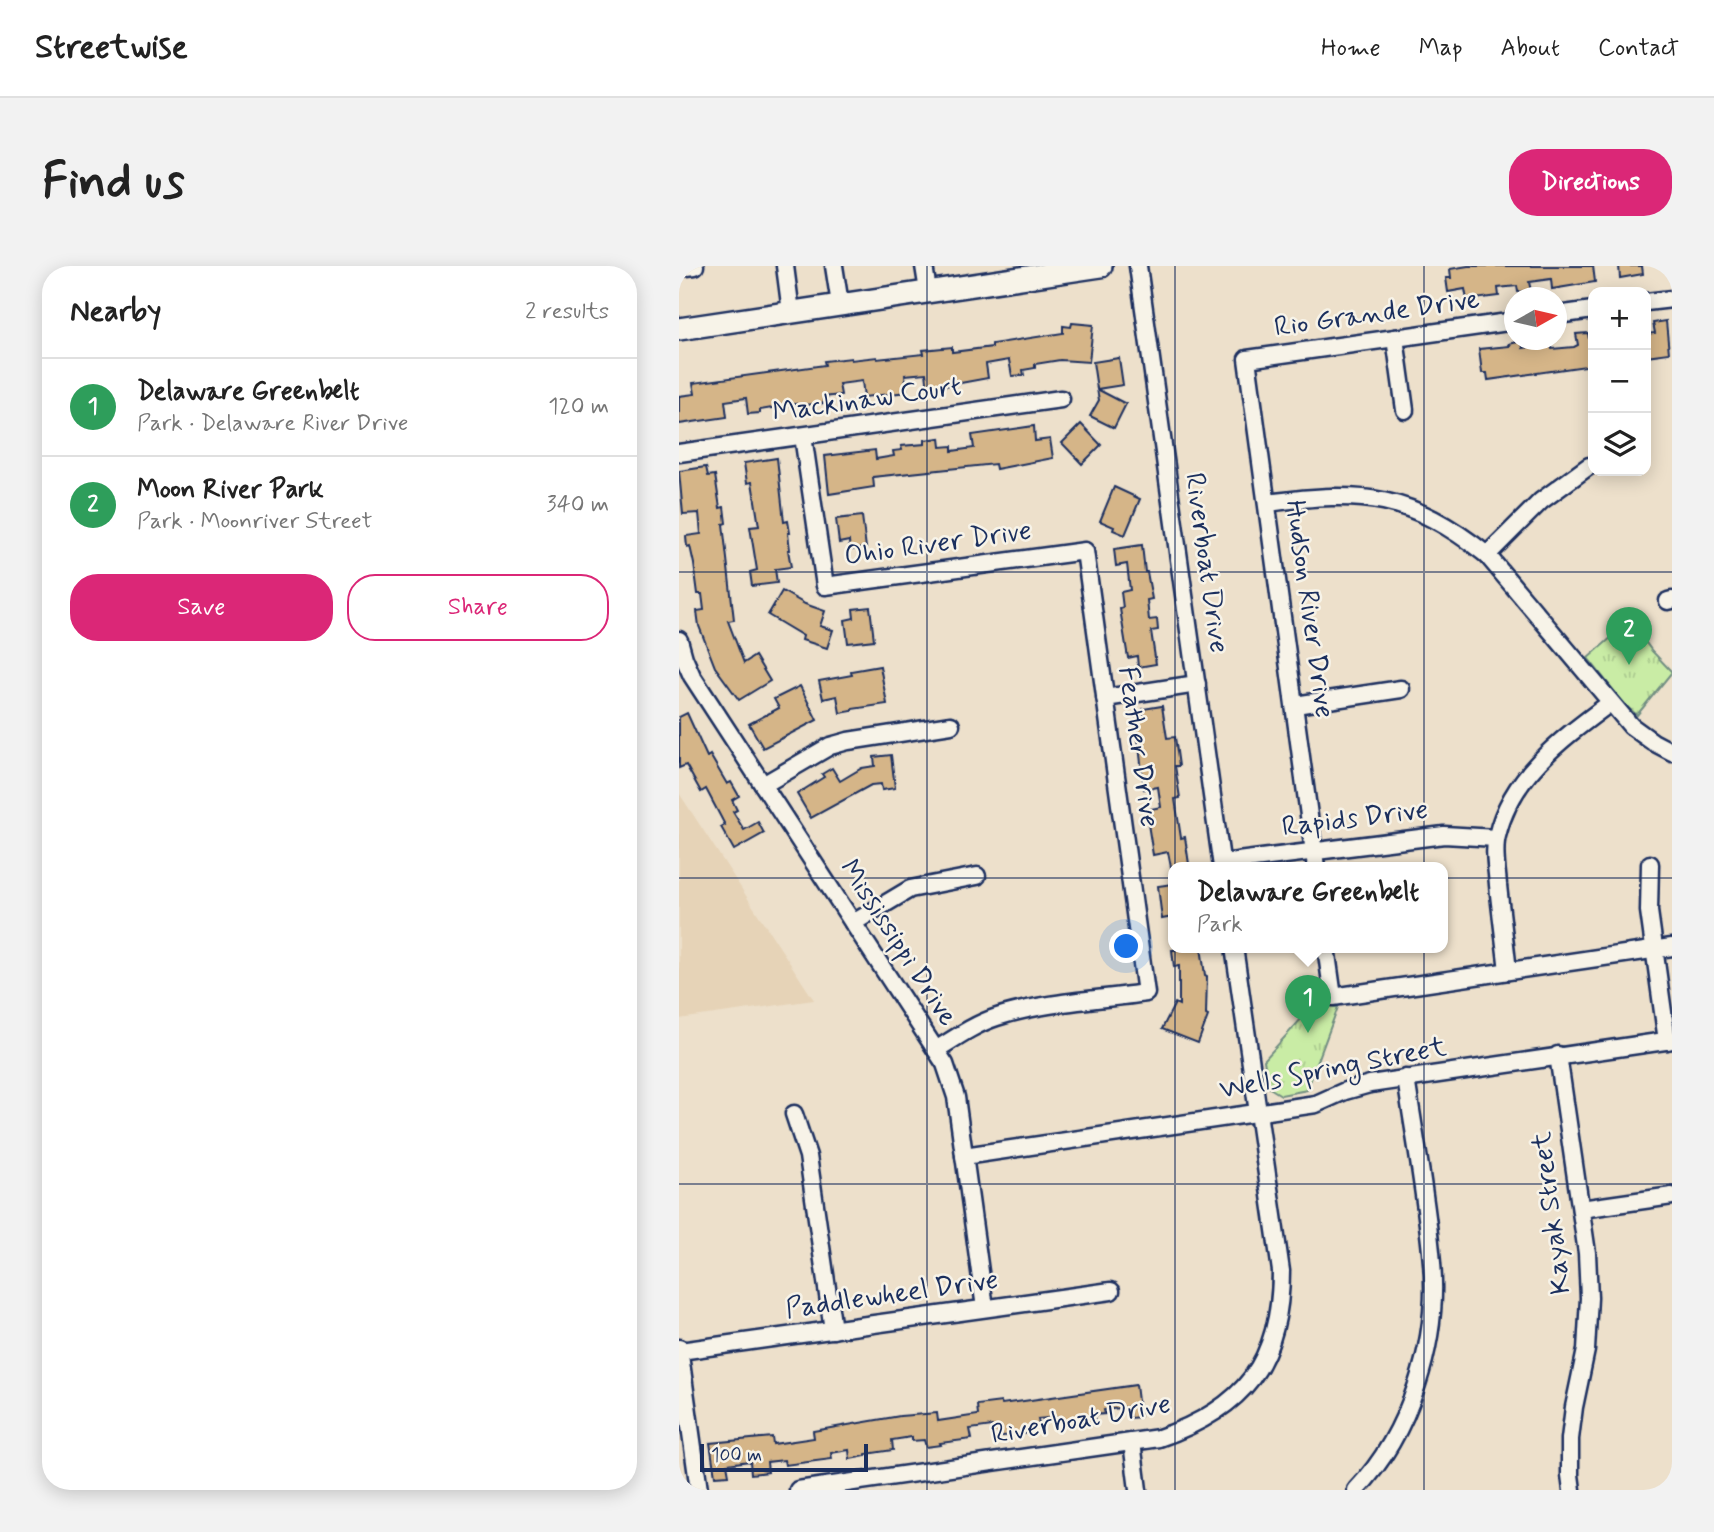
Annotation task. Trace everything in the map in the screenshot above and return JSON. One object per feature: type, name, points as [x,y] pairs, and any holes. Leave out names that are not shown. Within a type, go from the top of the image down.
[{"type":"main road","points":[[679,329],[1101,266]]},
{"type":"street","points":[[785,266],[791,312]]},
{"type":"street","points":[[835,266],[840,304]]},
{"type":"street","points":[[924,266],[928,291]]},
{"type":"street","name":"Riverboat Drive","points":[[1137,266],[1222,862]]},
{"type":"street","points":[[1651,301],[1672,299]]},
{"type":"street","points":[[1567,314],[1588,311]]},
{"type":"street","name":"Rio Grande Drive","points":[[1247,359],[1504,322]]},
{"type":"street","points":[[1395,338],[1405,410]]},
{"type":"street","name":"Hudson River Drive","points":[[1247,359],[1315,859]]},
{"type":"street","name":"Mackinaw Court","points":[[679,453],[1061,399]]},
{"type":"street","name":"Ohio River Drive","points":[[803,436],[825,586],[1085,551]]},
{"type":"street","points":[[1487,555],[1541,501],[1588,467]]},
{"type":"street","points":[[1268,503],[1330,496],[1364,497],[1396,503],[1428,515],[1460,534],[1487,555],[1631,726],[1653,742],[1672,751]]},
{"type":"street","name":"Feather Drive","points":[[936,1050],[971,1028],[1019,1010],[1146,993],[1085,551]]},
{"type":"street","name":"Mississippi Drive","points":[[679,640],[692,676],[936,1050],[950,1076],[956,1097],[985,1308]]},
{"type":"street","points":[[1105,698],[1197,684]]},
{"type":"street","points":[[1295,705],[1401,689]]},
{"type":"street","points":[[1508,971],[1496,867],[1496,838],[1507,807],[1544,755],[1610,703]]},
{"type":"street","points":[[763,785],[816,753],[839,743],[951,725]]},
{"type":"street","name":"Rapids Drive","points":[[1268,862],[1315,859],[1444,835],[1496,838]]},
{"type":"street","points":[[1650,864],[1649,911],[1670,1041]]},
{"type":"street","points":[[853,923],[910,889],[977,876]]},
{"type":"street","points":[[1327,953],[1333,997],[1672,947]]},
{"type":"street","name":"Riverboat Drive","points":[[798,1490],[1159,1438],[1201,1422],[1222,1409],[1245,1387],[1262,1361],[1275,1333],[1281,1304],[1280,1271],[1235,953]]},
{"type":"street","name":"Wells Spring Street","points":[[964,1156],[1316,1104],[1345,1091],[1406,1077],[1670,1041]]},
{"type":"street","name":"Kayak Street","points":[[1558,1055],[1587,1253],[1589,1298],[1586,1350],[1570,1439],[1572,1490]]},
{"type":"street","points":[[1363,1488],[1391,1441],[1413,1396],[1423,1368],[1432,1306],[1433,1265],[1406,1077]]},
{"type":"street","points":[[794,1114],[808,1156],[833,1330]]},
{"type":"street","points":[[1581,1209],[1672,1196]]},
{"type":"street","name":"Paddlewheel Drive","points":[[679,1350],[1111,1291]]},
{"type":"street","points":[[679,1350],[699,1490]]},
{"type":"street","points":[[1132,1442],[1138,1490]]},
{"type":"shaded area","points":[[679,793],[814,1000],[679,1019]]},
{"type":"green space","points":[[1630,621],[1672,672],[1637,715],[1626,706],[1588,658]]},
{"type":"green space","points":[[1321,997],[1331,1006],[1338,1007],[1307,1090],[1281,1095],[1268,1087],[1264,1060]]},
{"type":"building","points":[[1468,266],[1593,266],[1595,282],[1552,287],[1551,279],[1529,282],[1530,287],[1498,288],[1499,296],[1467,300],[1465,289],[1448,292],[1446,278],[1451,278],[1450,269]]},
{"type":"building","points":[[1619,266],[1642,266],[1643,274],[1620,278]]},
{"type":"building","points":[[1666,321],[1669,353],[1651,355],[1651,333],[1655,333],[1653,323]]},
{"type":"building","points":[[1072,323],[1093,325],[1089,362],[1060,360],[1035,364],[1035,368],[1023,370],[1024,375],[1012,376],[1009,360],[986,364],[988,378],[928,389],[926,373],[905,375],[907,392],[864,397],[862,381],[839,384],[841,395],[824,397],[824,403],[796,404],[760,410],[760,413],[748,414],[746,398],[725,401],[727,417],[679,424],[679,396],[695,394],[693,383],[825,365],[824,361],[924,354],[923,350],[952,347],[952,352],[992,347],[992,344],[1063,333],[1063,326],[1071,327]]},
{"type":"building","points":[[1588,333],[1588,366],[1488,380],[1487,373],[1482,373],[1479,349],[1504,347],[1504,350],[1567,350],[1567,348],[1578,345],[1576,334]]},
{"type":"building","points":[[1119,358],[1123,385],[1097,389],[1093,362]]},
{"type":"building","points":[[1097,389],[1126,404],[1114,428],[1090,416],[1099,400]]},
{"type":"building","points":[[1081,424],[1101,445],[1082,464],[1062,443]]},
{"type":"building","points":[[1034,426],[1035,441],[1050,439],[1053,458],[996,469],[995,464],[873,477],[874,487],[829,494],[825,456],[875,450],[876,459],[894,456],[893,451],[902,450],[901,446],[925,444],[925,440],[940,438],[941,447],[952,446],[952,451],[974,448],[972,435]]},
{"type":"building","points":[[777,458],[784,522],[788,521],[790,533],[788,550],[791,567],[775,569],[777,583],[752,586],[750,572],[757,570],[750,527],[759,526],[752,482],[747,483],[744,463]]},
{"type":"building","points":[[706,467],[708,476],[715,475],[720,508],[724,507],[726,523],[723,524],[734,620],[728,621],[744,663],[755,656],[770,681],[739,700],[715,667],[699,626],[697,611],[704,610],[702,594],[698,594],[690,546],[687,547],[686,536],[701,534],[699,513],[683,514],[679,471]]},
{"type":"building","points":[[1114,487],[1140,499],[1125,535],[1100,521]]},
{"type":"building","points":[[862,516],[866,548],[850,550],[849,541],[839,543],[836,519]]},
{"type":"building","points":[[1142,545],[1152,599],[1147,600],[1149,620],[1157,619],[1158,630],[1151,631],[1156,664],[1138,667],[1137,656],[1128,658],[1120,609],[1123,608],[1121,592],[1130,590],[1127,564],[1116,566],[1114,549]]},
{"type":"building","points":[[782,591],[825,611],[820,626],[833,630],[827,648],[802,640],[803,636],[768,615]]},
{"type":"building","points":[[870,607],[874,640],[848,643],[845,620],[854,618],[853,609]]},
{"type":"building","points":[[880,666],[887,704],[840,713],[837,696],[823,699],[819,681]]},
{"type":"building","points":[[800,686],[817,720],[763,748],[749,724],[779,708],[774,699]]},
{"type":"building","points":[[1162,706],[1167,738],[1175,737],[1179,766],[1175,766],[1180,798],[1175,799],[1181,838],[1185,837],[1189,862],[1170,862],[1168,852],[1153,855],[1148,824],[1153,823],[1151,809],[1161,807],[1158,787],[1144,789],[1136,720],[1144,719],[1143,709]]},
{"type":"building","points":[[687,713],[707,757],[710,755],[727,784],[731,782],[739,796],[732,800],[737,810],[733,812],[744,830],[758,822],[764,833],[734,850],[721,827],[725,825],[706,789],[701,792],[686,765],[679,768],[679,717]]},
{"type":"building","points":[[891,755],[895,788],[882,790],[881,784],[871,785],[811,818],[797,794],[824,777],[822,774],[832,768],[840,781],[862,768],[875,766],[874,757]]},
{"type":"building","points":[[1168,885],[1168,918],[1162,919],[1158,886]]},
{"type":"building","points":[[1172,953],[1202,953],[1207,976],[1208,1016],[1198,1043],[1162,1029],[1175,1003],[1179,1005],[1179,966],[1174,967]]},
{"type":"building","points":[[1136,1385],[1140,1417],[1130,1418],[1128,1407],[1104,1410],[1105,1414],[1094,1415],[1095,1424],[1081,1426],[1062,1426],[1061,1417],[1038,1419],[1039,1425],[1029,1426],[1030,1433],[994,1437],[992,1426],[970,1429],[972,1439],[940,1443],[941,1445],[926,1447],[924,1440],[912,1441],[912,1437],[892,1440],[893,1450],[866,1456],[850,1459],[849,1450],[831,1453],[832,1459],[785,1465],[784,1460],[767,1462],[768,1472],[751,1474],[750,1461],[727,1464],[729,1475],[715,1476],[710,1443],[772,1437],[773,1444],[814,1438],[813,1431],[900,1416],[937,1413],[938,1421],[978,1415],[977,1405],[1002,1404]]},
{"type":"place","name":"Moon River Park","points":[[1629,665]]},
{"type":"place","name":"Delaware Greenbelt","points":[[1308,1033]]}]
